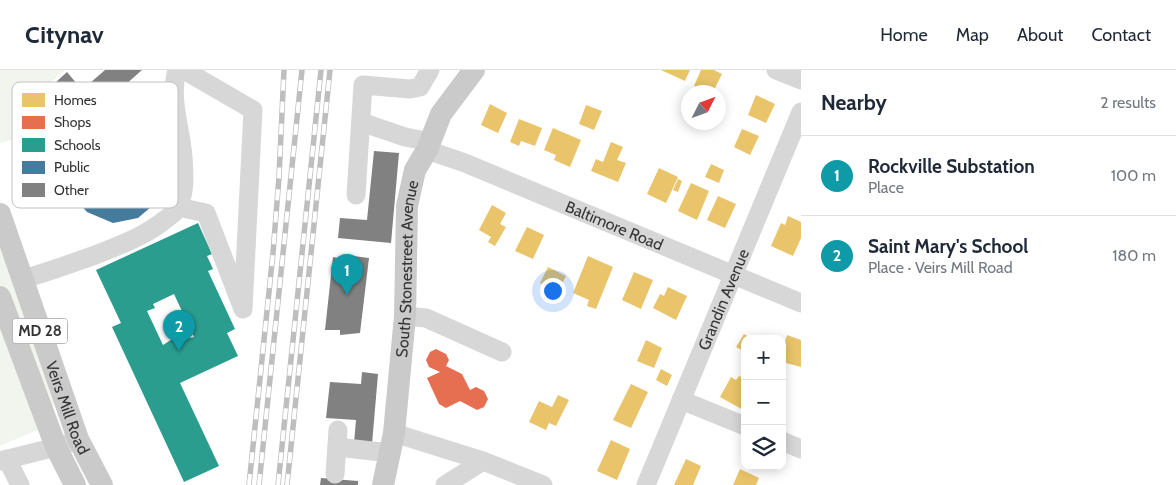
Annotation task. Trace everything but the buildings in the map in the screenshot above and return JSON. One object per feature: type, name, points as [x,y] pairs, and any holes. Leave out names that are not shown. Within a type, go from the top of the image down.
[{"type":"main road","name":"South Stonestreet Avenue","points":[[383,485],[392,443],[405,316],[407,206],[416,170],[429,146],[441,114],[474,70]]},
{"type":"main road","name":"Veirs Mill Road","points":[[1,216],[78,439],[102,485]]},
{"type":"main road","name":"Veirs Mill Road","points":[[0,297],[56,447],[75,485]]},
{"type":"street","points":[[178,118],[184,174],[183,190],[178,207],[206,213],[243,309],[253,110],[184,70]]},
{"type":"street","points":[[356,196],[363,86],[410,89],[420,87],[430,70]]},
{"type":"street","points":[[776,70],[801,80]]},
{"type":"street","name":"Grandin Avenue","points":[[646,485],[801,112]]},
{"type":"street","name":"Baltimore Road","points":[[361,122],[429,146],[465,163],[801,303]]},
{"type":"street","points":[[22,279],[57,270],[135,240],[157,226],[178,208]]},
{"type":"street","points":[[405,316],[426,318],[502,352]]},
{"type":"street","points":[[682,400],[743,425]]},
{"type":"street","points":[[335,474],[338,438],[392,443],[483,461],[544,485]]},
{"type":"street","points":[[20,485],[3,460],[56,447],[78,439]]},
{"type":"street","points":[[786,443],[801,449]]},
{"type":"street","points":[[445,485],[483,461]]},
{"type":"shaded area","points":[[0,70],[65,70],[53,82],[12,82],[12,140],[0,143]]},
{"type":"shaded area","points":[[0,231],[55,402],[44,430],[42,428],[0,446]]},
{"type":"railway","points":[[249,485],[273,253],[284,70]]},
{"type":"railway","points":[[259,485],[302,70]]},
{"type":"railway","points":[[278,485],[321,70]]},
{"type":"railway","points":[[287,485],[330,70]]},
{"type":"place","name":"Rockville Substation","points":[[347,295]]},
{"type":"place","name":"Saint Mary's School","points":[[179,351]]}]
